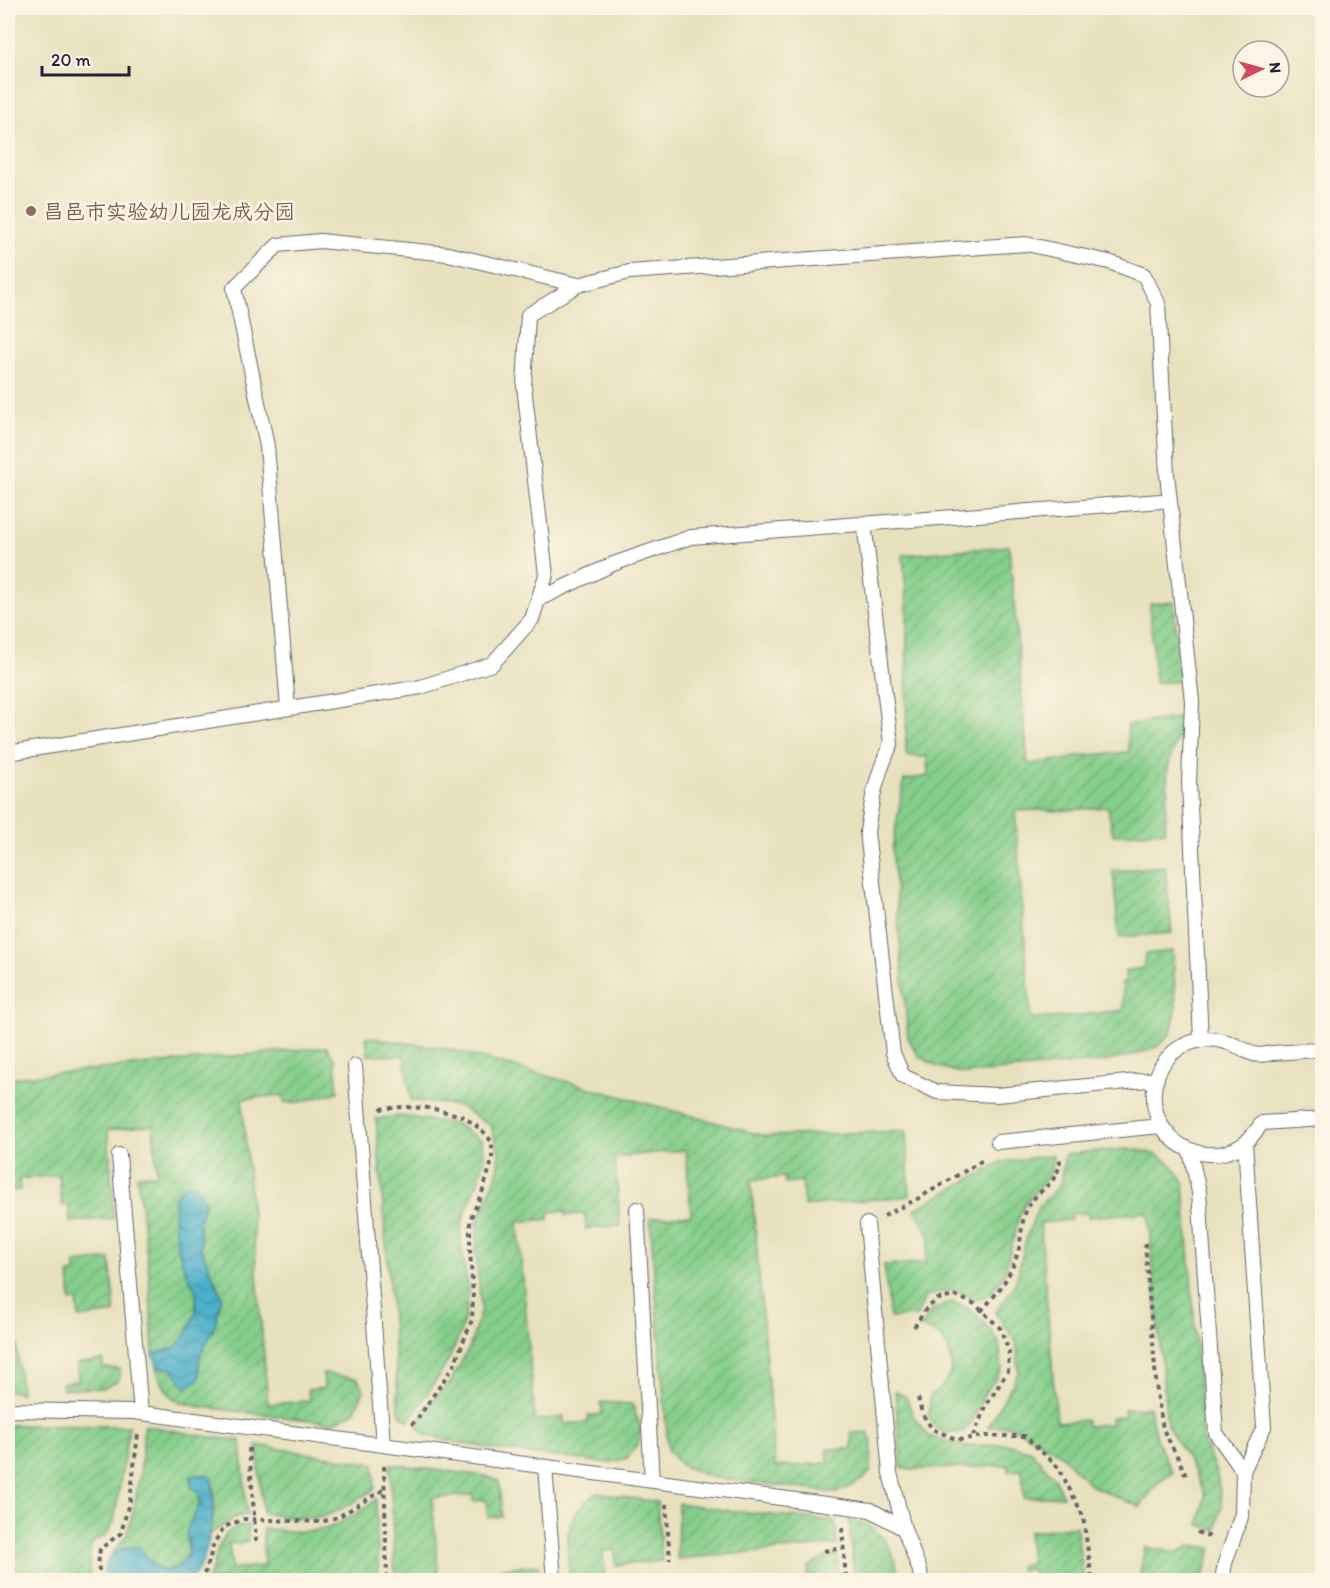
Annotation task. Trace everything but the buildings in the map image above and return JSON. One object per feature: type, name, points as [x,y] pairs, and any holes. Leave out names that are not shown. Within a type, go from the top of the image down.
[{"type":"lane","points":[[288,708],[267,446],[234,288],[278,245],[320,241],[448,254],[578,285]]},
{"type":"lane","points":[[8,753],[421,687],[492,664],[532,619],[546,575],[524,386],[528,315],[578,285],[629,272],[1026,244],[1109,261],[1144,275],[1158,303],[1167,474],[1192,701],[1189,784],[1201,1040]]},
{"type":"lane","points":[[539,599],[613,564],[691,537],[1161,501]]},
{"type":"lane","points":[[864,523],[891,744],[880,767],[872,797],[867,832],[893,1053],[903,1076],[938,1092],[997,1095],[1156,1079]]},
{"type":"lane","points":[[1323,1049],[1255,1055],[1220,1040],[1201,1040],[1184,1046],[1169,1057],[1158,1072],[1154,1090],[1154,1109],[1161,1126],[1173,1141],[1190,1150],[1208,1155],[1228,1152],[1245,1143],[1262,1123],[1323,1119]]},
{"type":"lane","points":[[354,1066],[383,1445]]},
{"type":"lane","points":[[998,1142],[1161,1126]]},
{"type":"lane","points":[[1222,1581],[1225,1563],[1242,1514],[1243,1471],[1264,1427],[1245,1143]]},
{"type":"lane","points":[[1190,1150],[1199,1192],[1216,1433],[1243,1471]]},
{"type":"lane","points":[[119,1155],[141,1413]]},
{"type":"lane","points":[[637,1209],[658,1482]]},
{"type":"lane","points":[[867,1224],[890,1473],[904,1529],[920,1571],[921,1581]]},
{"type":"lane","points":[[8,1410],[141,1413],[383,1445],[871,1510],[904,1529]]},
{"type":"lane","points":[[546,1467],[554,1581]]},
{"type":"path","points":[[358,1111],[402,1107],[430,1108],[462,1116],[481,1129],[492,1142],[492,1161],[470,1220],[472,1320],[454,1365],[416,1421],[383,1445],[387,1581]]},
{"type":"path","points":[[981,1311],[995,1296],[1012,1271],[1019,1247],[1021,1227],[1029,1205],[1053,1180],[1060,1162],[1058,1136]]},
{"type":"path","points":[[867,1224],[920,1198],[1017,1140]]},
{"type":"path","points":[[1144,1243],[1157,1393],[1163,1429],[1186,1476]]},
{"type":"path","points":[[914,1327],[926,1309],[938,1299],[956,1296],[975,1304],[1000,1328],[1009,1351],[1008,1371],[987,1404],[972,1438]]},
{"type":"path","points":[[918,1398],[922,1413],[932,1429],[958,1440],[984,1436],[1025,1436],[1059,1468],[1083,1516],[1092,1581]]},
{"type":"path","points":[[101,1581],[98,1565],[100,1549],[121,1533],[130,1499],[141,1413]]},
{"type":"path","points":[[247,1427],[256,1541]]},
{"type":"path","points":[[658,1482],[670,1560]]},
{"type":"path","points":[[197,1581],[206,1571],[214,1543],[224,1527],[244,1519],[321,1522],[338,1517],[384,1490]]},
{"type":"path","points":[[840,1506],[846,1581]]},
{"type":"path","points":[[824,1551],[843,1548]]},
{"type":"green space","points":[[1009,546],[1028,764],[1069,759],[1076,756],[1129,752],[1127,725],[1183,717],[1168,767],[1165,831],[1113,835],[1108,807],[1015,811],[1031,1019],[1124,1010],[1122,983],[1126,983],[1125,971],[1143,968],[1145,954],[1173,951],[1176,1010],[1171,1033],[1158,1046],[1137,1054],[1108,1061],[964,1074],[936,1066],[919,1056],[908,1039],[892,849],[904,780],[928,776],[927,757],[906,756],[907,606],[903,555]]},
{"type":"green space","points":[[1174,602],[1180,681],[1155,683],[1150,604]]},
{"type":"green space","points":[[1165,866],[1172,933],[1119,937],[1113,871]]},
{"type":"green space","points":[[366,1037],[449,1049],[765,1136],[906,1131],[910,1196],[804,1206],[802,1181],[785,1183],[784,1177],[751,1180],[775,1467],[828,1463],[827,1449],[852,1449],[851,1433],[868,1432],[872,1441],[871,1471],[864,1479],[837,1493],[710,1477],[680,1465],[668,1450],[650,1218],[691,1215],[686,1150],[615,1157],[620,1226],[586,1229],[585,1214],[566,1215],[565,1211],[549,1212],[549,1219],[518,1222],[535,1420],[564,1417],[564,1424],[588,1422],[588,1416],[602,1414],[601,1402],[632,1404],[641,1429],[638,1444],[627,1458],[609,1463],[497,1450],[427,1436],[417,1427],[425,1408],[450,1383],[470,1346],[481,1310],[476,1255],[477,1223],[497,1174],[499,1152],[491,1126],[459,1106],[411,1100],[404,1056],[368,1055]]},
{"type":"green space","points":[[327,1047],[335,1060],[338,1092],[300,1102],[284,1103],[283,1095],[242,1099],[268,1404],[309,1401],[308,1390],[324,1388],[323,1373],[358,1379],[364,1391],[354,1412],[333,1423],[195,1406],[173,1399],[160,1381],[157,1366],[173,1369],[199,1379],[199,1358],[214,1328],[222,1297],[201,1248],[199,1221],[205,1202],[200,1191],[184,1269],[196,1291],[196,1313],[186,1335],[173,1349],[153,1354],[149,1273],[137,1175],[157,1174],[153,1125],[108,1130],[114,1218],[70,1222],[69,1205],[62,1205],[59,1175],[19,1179],[20,1190],[8,1191],[8,1078]]},
{"type":"green space","points":[[400,1116],[456,1124],[481,1140],[484,1154],[480,1176],[462,1224],[462,1250],[468,1293],[462,1328],[448,1361],[409,1421],[401,1416],[399,1409],[376,1119]]},
{"type":"green space","points":[[1126,1149],[1145,1151],[1160,1156],[1173,1166],[1184,1182],[1203,1440],[1217,1475],[1222,1505],[1216,1530],[1199,1525],[1205,1495],[1194,1470],[1167,1425],[1148,1212],[1088,1217],[1088,1213],[1071,1214],[1071,1220],[1040,1223],[1057,1422],[1086,1420],[1087,1426],[1111,1424],[1111,1418],[1125,1416],[1124,1409],[1149,1407],[1156,1438],[1172,1473],[1158,1483],[1140,1507],[1090,1485],[1058,1452],[1011,1426],[988,1427],[1019,1372],[1016,1341],[995,1313],[1015,1285],[1027,1235],[1039,1206],[1060,1185],[1065,1154]]},
{"type":"green space","points":[[1053,1155],[1050,1175],[1026,1202],[1019,1217],[1005,1272],[992,1293],[976,1300],[956,1291],[940,1292],[925,1297],[917,1316],[890,1318],[884,1265],[925,1263],[930,1237],[915,1209],[1001,1162]]},
{"type":"green space","points":[[8,1241],[21,1393],[8,1390]]},
{"type":"green space","points":[[110,1259],[115,1313],[79,1318],[77,1301],[71,1301],[69,1274],[75,1273],[75,1263]]},
{"type":"green space","points":[[951,1302],[967,1307],[984,1322],[999,1342],[1002,1369],[984,1394],[971,1424],[964,1431],[945,1433],[936,1428],[929,1419],[930,1396],[945,1383],[951,1366],[951,1357],[948,1348],[937,1335],[920,1328],[933,1309]]},
{"type":"green space","points":[[103,1360],[103,1368],[120,1369],[119,1380],[105,1388],[62,1389],[61,1383],[78,1381],[77,1364]]},
{"type":"green space","points":[[895,1391],[906,1397],[914,1417],[929,1436],[962,1446],[1007,1444],[1031,1451],[1053,1476],[1063,1496],[1024,1498],[1022,1470],[1009,1471],[1008,1465],[902,1469]]},
{"type":"green space","points":[[8,1425],[129,1426],[114,1522],[106,1535],[91,1544],[89,1572],[92,1580],[12,1580],[8,1536]]},
{"type":"green space","points":[[144,1425],[241,1441],[247,1515],[236,1517],[209,1535],[213,1521],[213,1482],[211,1475],[196,1475],[199,1503],[196,1515],[187,1529],[188,1552],[182,1562],[170,1570],[157,1568],[138,1547],[127,1547],[112,1554],[127,1534],[134,1508],[141,1466]]},
{"type":"green space","points":[[257,1445],[374,1464],[375,1489],[341,1509],[320,1517],[299,1518],[263,1513]]},
{"type":"green space","points":[[390,1464],[486,1476],[499,1481],[502,1516],[488,1518],[486,1500],[473,1501],[473,1495],[432,1498],[439,1580],[395,1580]]},
{"type":"green space","points":[[597,1493],[657,1502],[662,1561],[616,1565],[615,1550],[603,1551],[605,1580],[570,1580],[567,1542],[571,1521],[585,1502]]},
{"type":"green space","points":[[376,1499],[379,1580],[207,1580],[218,1548],[227,1533],[237,1527],[248,1525],[248,1542],[229,1544],[232,1569],[264,1566],[263,1528],[284,1531],[326,1529],[349,1518]]},
{"type":"green space","points":[[678,1503],[835,1521],[837,1545],[677,1559]]},
{"type":"green space","points":[[849,1520],[869,1526],[883,1538],[894,1558],[899,1580],[854,1580]]},
{"type":"green space","points":[[1076,1526],[1084,1580],[1033,1580],[1032,1569],[1020,1570],[1020,1565],[1031,1563],[1028,1532]]},
{"type":"green space","points":[[1192,1545],[1212,1548],[1203,1580],[1141,1580],[1145,1547],[1176,1553]]},
{"type":"green space","points":[[837,1554],[839,1580],[826,1580],[825,1574],[813,1575],[812,1580],[805,1580],[810,1566],[825,1557]]},
{"type":"green space","points":[[538,1565],[540,1580],[501,1580],[500,1568]]},
{"type":"water","points":[[192,1184],[200,1191],[205,1202],[199,1221],[201,1248],[222,1297],[214,1328],[199,1358],[199,1379],[186,1388],[173,1370],[157,1366],[153,1354],[173,1349],[186,1335],[196,1313],[196,1291],[184,1269],[175,1237],[174,1197],[184,1185]]},
{"type":"water","points":[[211,1475],[213,1509],[203,1561],[195,1574],[189,1580],[105,1580],[104,1572],[108,1560],[117,1551],[130,1547],[138,1547],[162,1570],[171,1570],[182,1562],[189,1550],[187,1533],[189,1525],[200,1503],[197,1492],[191,1486],[191,1477]]},
{"type":"place","name":"昌邑市实验幼儿园龙成分园","points":[[31,211]]}]
